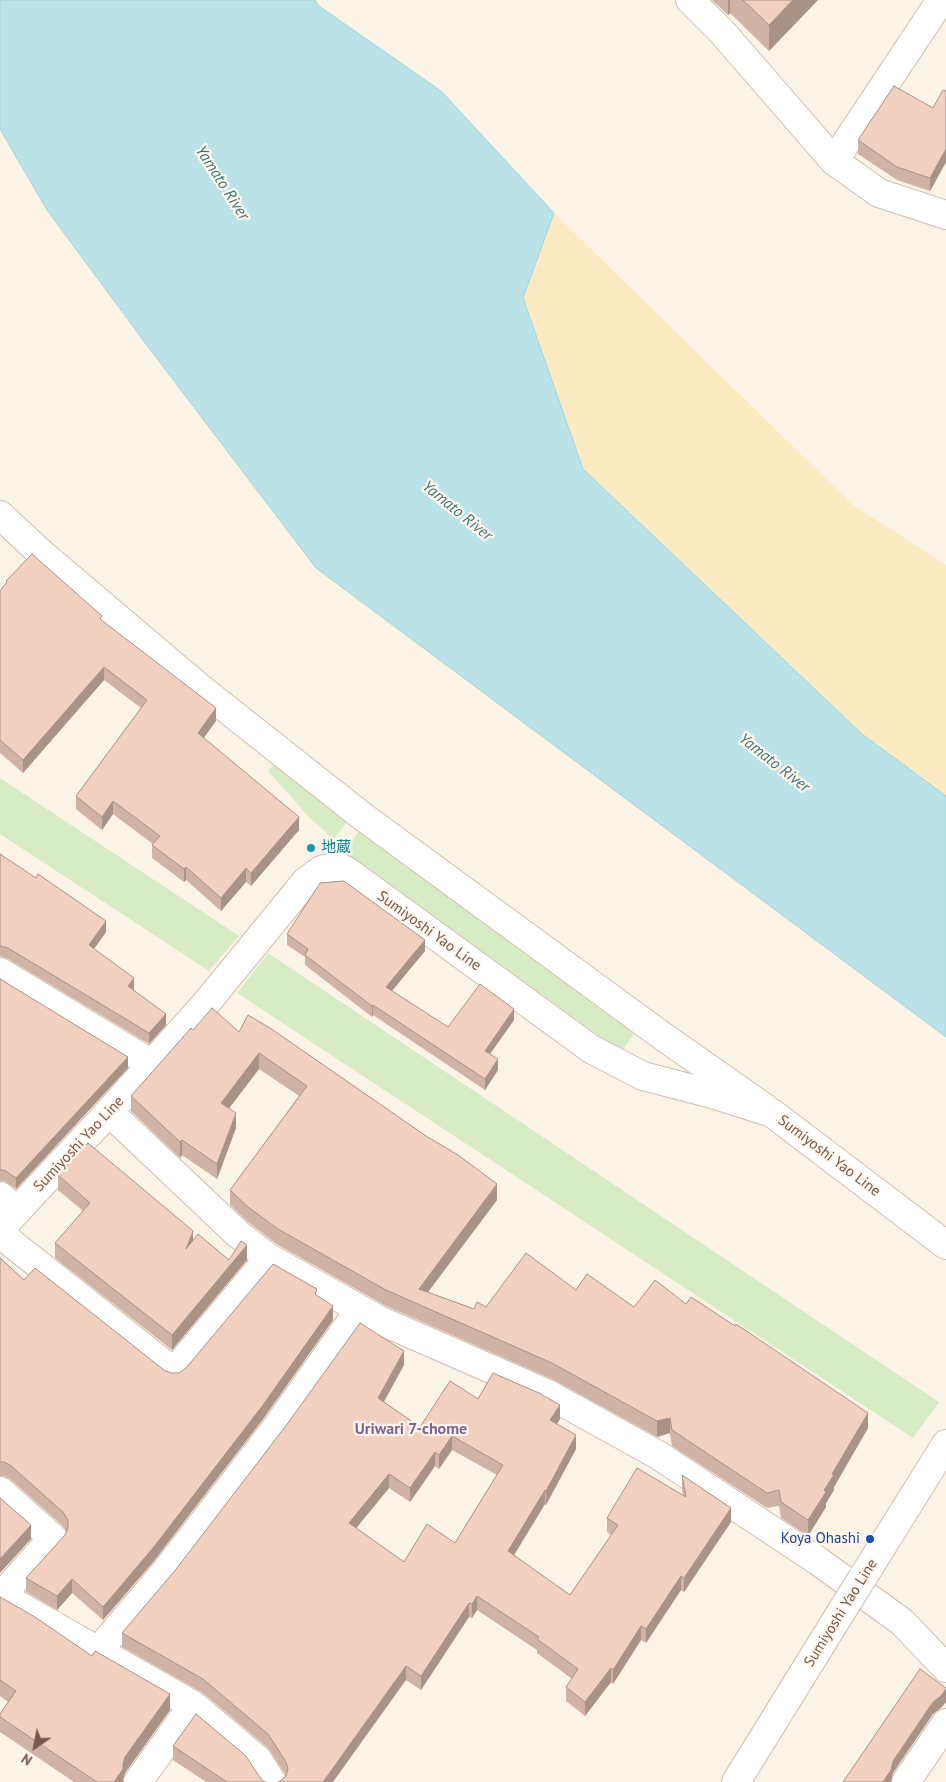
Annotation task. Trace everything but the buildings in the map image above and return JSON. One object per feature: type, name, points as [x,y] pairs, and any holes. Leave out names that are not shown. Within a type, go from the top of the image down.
[{"type":"street","points":[[690,0],[722,32],[834,161],[879,193],[946,215]]},
{"type":"street","points":[[834,161],[941,0]]},
{"type":"street","points":[[0,515],[42,554],[200,688],[362,816],[661,1035],[772,1113]]},
{"type":"street","name":"Sumiyoshi Yao Line","points":[[6,1212],[109,1112],[208,1001],[306,882],[321,870],[336,866],[348,871],[591,1049],[643,1076],[712,1094],[772,1113],[946,1245]]},
{"type":"street","points":[[0,972],[152,1064]]},
{"type":"street","points":[[109,1112],[238,1234],[269,1258],[378,1320],[546,1393],[658,1455],[818,1561],[902,1622],[946,1668]]},
{"type":"street","points":[[0,1234],[174,1372],[269,1258]]},
{"type":"street","points":[[98,1651],[165,1572],[235,1482],[360,1310]]},
{"type":"street","name":"Sumiyoshi Yao Line","points":[[736,1782],[946,1444]]},
{"type":"street","points":[[0,1490],[53,1538],[0,1595],[192,1705],[258,1760],[272,1782]]},
{"type":"street","points":[[138,1782],[192,1705]]},
{"type":"street","points":[[906,1782],[946,1723]]},
{"type":"green space","points":[[274,764],[348,820],[334,840],[307,815],[268,771]]},
{"type":"green space","points":[[0,778],[239,936],[209,971],[0,834]]},
{"type":"green space","points":[[359,831],[634,1034],[621,1052],[345,852]]},
{"type":"green space","points":[[268,953],[939,1402],[913,1438],[237,993]]},
{"type":"sand","points":[[554,213],[853,505],[946,565],[946,796],[862,734],[583,469],[523,298]]},
{"type":"water","name":"Yamato River","points":[[0,0],[315,0],[319,6],[441,91],[554,213],[523,298],[583,469],[862,734],[946,796],[946,1037],[316,568],[47,210],[0,129]]},
{"type":"place","name":"地蔵","points":[[311,848]]},
{"type":"place","name":"Koya Ohashi","points":[[870,1539]]},
{"type":"district","name":"Uriwari 7-chome","points":[[411,1429]]}]
